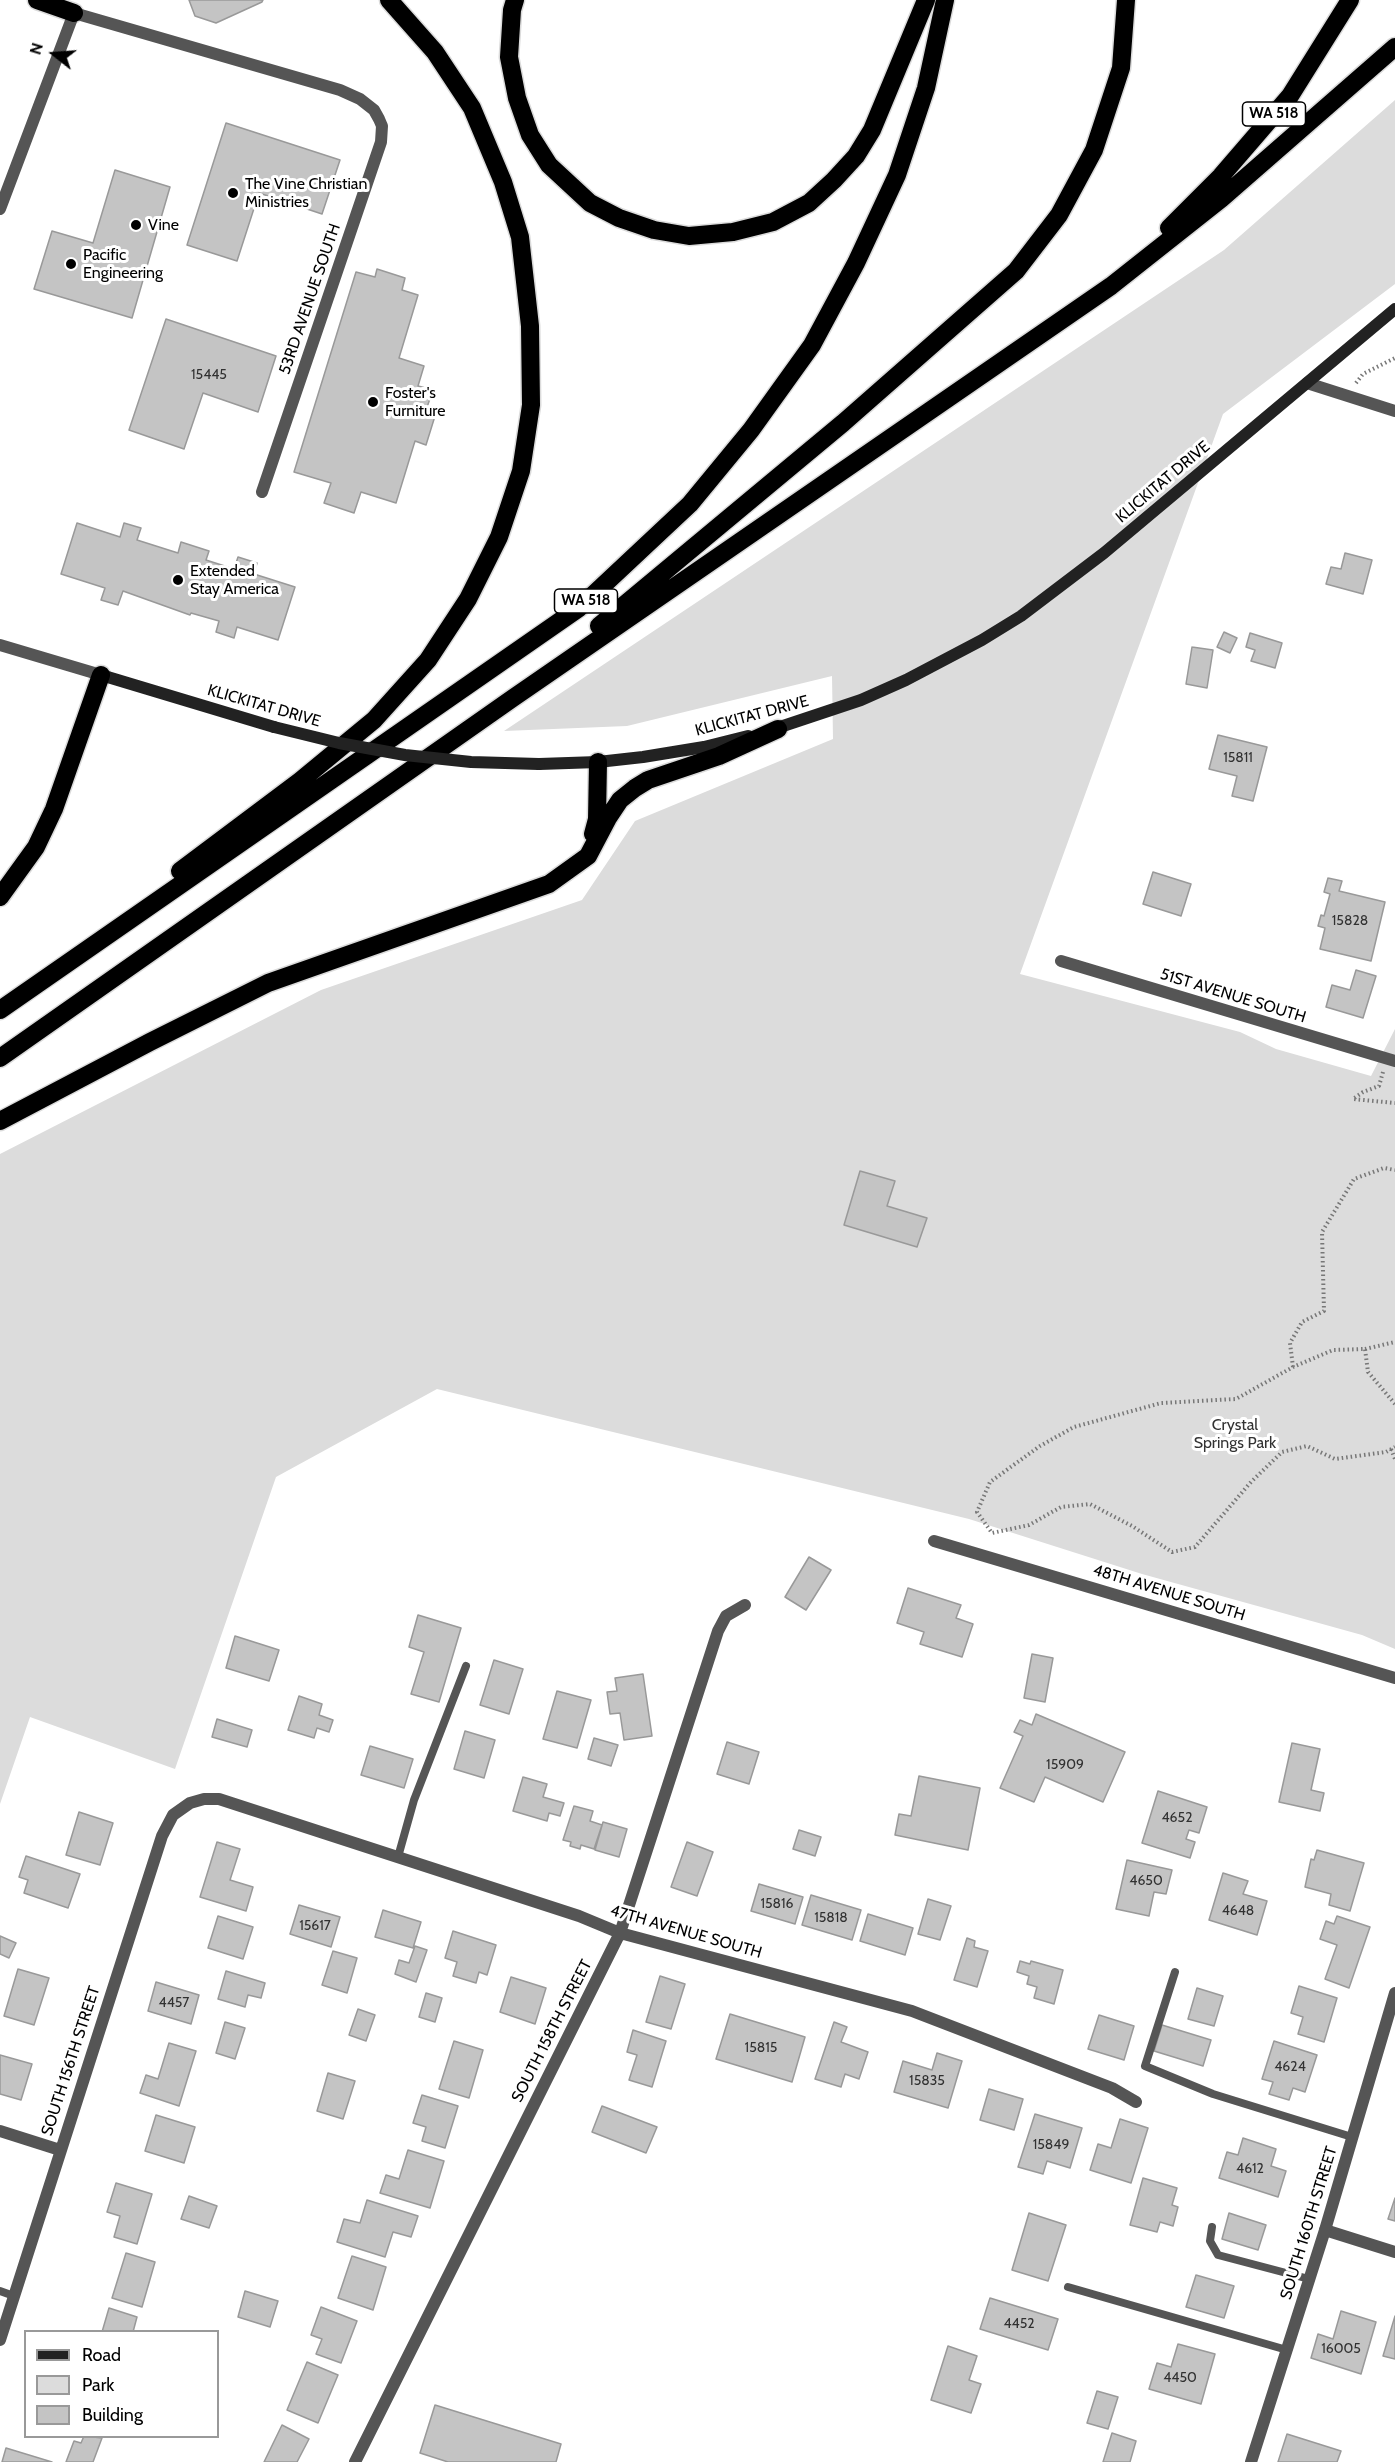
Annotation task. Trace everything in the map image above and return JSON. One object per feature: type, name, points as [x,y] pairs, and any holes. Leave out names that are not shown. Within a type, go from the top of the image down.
[{"type":"highway","points":[[37,0],[76,7]]},
{"type":"highway","points":[[0,1005],[300,781],[374,720],[428,660],[468,599],[499,537],[521,471],[531,405],[530,326],[520,237],[503,182],[472,108],[435,52],[389,0]]},
{"type":"highway","points":[[515,0],[512,10],[509,57],[517,98],[530,135],[549,165],[591,203],[619,218],[654,230],[689,236],[734,232],[773,222],[808,203],[834,180],[856,156],[872,130],[926,0]]},
{"type":"highway","name":"WA 518","points":[[0,1010],[579,608],[690,504],[751,430],[812,345],[856,263],[897,175],[926,88],[945,0]]},
{"type":"highway","points":[[513,698],[843,423],[1016,271],[1059,215],[1094,150],[1121,68],[1126,0]]},
{"type":"highway","name":"WA 518","points":[[0,1058],[513,698],[1111,286],[1221,176],[1290,96],[1350,0]]},
{"type":"highway","points":[[1111,286],[1221,199],[1395,47]]},
{"type":"highway","points":[[0,897],[36,847],[54,809],[101,675]]},
{"type":"highway","points":[[0,1121],[268,983],[549,884],[588,856],[620,800],[635,788],[648,780],[718,756],[778,729]]},
{"type":"highway","points":[[588,856],[597,819],[598,762]]},
{"type":"main road","name":"KLICKITAT DRIVE","points":[[101,675],[274,727],[339,743],[405,755],[471,762],[538,764],[598,762],[704,747],[778,729],[861,700],[906,680],[1021,616],[1104,553],[1395,309]]},
{"type":"street","points":[[0,209],[76,7]]},
{"type":"street","name":"53RD AVENUE SOUTH","points":[[76,7],[340,90],[360,99],[374,110],[380,119],[381,142],[262,492]]},
{"type":"street","points":[[1306,383],[1395,411]]},
{"type":"street","name":"KLICKITAT DRIVE","points":[[0,645],[101,675]]},
{"type":"street","name":"51ST AVENUE SOUTH","points":[[1061,961],[1391,1060]]},
{"type":"street","name":"48TH AVENUE SOUTH","points":[[934,1541],[1395,1678]]},
{"type":"street","name":"SOUTH 158TH STREET","points":[[355,2462],[620,1934],[718,1630],[726,1616],[745,1605]]},
{"type":"street","name":"47TH AVENUE SOUTH","points":[[190,1803],[219,1798],[579,1916],[620,1934],[912,2011],[1112,2088],[1136,2102]]},
{"type":"street","name":"SOUTH 156TH STREET","points":[[0,2340],[162,1836],[173,1815],[190,1803]]},
{"type":"street","name":"SOUTH 160TH STREET","points":[[1251,2462],[1395,1993]]},
{"type":"street","points":[[0,2131],[60,2150]]},
{"type":"street","points":[[1324,2230],[1395,2252]]},
{"type":"lane","points":[[398,1857],[414,1800],[466,1666]]},
{"type":"lane","points":[[1175,1972],[1145,2066],[1213,2094],[1352,2137]]},
{"type":"lane","points":[[1212,2228],[1210,2241],[1218,2255],[1309,2279]]},
{"type":"lane","points":[[1068,2287],[1287,2350]]},
{"type":"lane","points":[[0,2291],[14,2295]]},
{"type":"path","points":[[1363,374],[1395,358]]},
{"type":"path","points":[[1391,1060],[1379,1086],[1353,1099],[1395,1103]]},
{"type":"path","points":[[1293,1367],[1290,1343],[1302,1322],[1324,1311],[1322,1232],[1354,1179],[1384,1168],[1395,1170]]},
{"type":"path","points":[[1395,1342],[1365,1349],[1333,1350],[1293,1367],[1236,1400],[1161,1403],[1074,1427],[1040,1446],[990,1482],[977,1512],[992,1533],[1029,1525],[1061,1507],[1090,1504],[1132,1526],[1172,1552],[1195,1547],[1243,1490],[1282,1452],[1307,1446],[1335,1459],[1386,1452],[1393,1448],[1395,1459]]},
{"type":"path","points":[[1365,1349],[1368,1372],[1395,1404]]},
{"type":"green space","name":"Crystal Springs Park","points":[[1395,100],[1395,284],[1223,414],[1020,974],[1240,1032],[1276,1049],[1371,1076],[1395,1029],[1395,1649],[1362,1635],[1142,1574],[969,1519],[437,1389],[276,1477],[175,1769],[30,1717],[0,1804],[0,1154],[321,990],[582,900],[635,821],[833,739],[832,676],[627,726],[504,731],[1224,250]]},
{"type":"building","points":[[189,0],[263,0],[216,23],[195,16]]},
{"type":"building","points":[[226,123],[340,160],[322,214],[259,193],[237,261],[187,245]]},
{"type":"building","points":[[115,170],[170,187],[132,318],[34,289],[52,231],[93,243]]},
{"type":"building","name":"Foster's Furniture","points":[[377,269],[405,278],[402,290],[418,295],[399,358],[424,366],[418,386],[433,390],[425,413],[435,416],[426,445],[415,441],[396,503],[361,492],[354,513],[324,503],[331,483],[294,472],[356,272],[375,277]]},
{"type":"building","points":[[166,319],[276,356],[258,412],[203,393],[184,449],[129,430]]},
{"type":"building","name":"Extended Stay America","points":[[77,523],[120,537],[124,523],[141,528],[137,540],[178,553],[181,542],[209,551],[206,560],[234,569],[238,557],[257,563],[254,574],[295,587],[278,640],[237,627],[234,638],[216,632],[219,621],[191,613],[190,615],[123,591],[118,605],[101,600],[105,588],[61,574]]},
{"type":"building","points":[[1345,553],[1372,560],[1363,594],[1326,584],[1331,567],[1341,569]]},
{"type":"building","points":[[1224,632],[1237,638],[1230,653],[1217,647]]},
{"type":"building","points":[[1250,633],[1282,643],[1275,668],[1251,661],[1255,650],[1246,647]]},
{"type":"building","points":[[1192,647],[1213,650],[1207,688],[1186,684]]},
{"type":"building","points":[[1218,735],[1267,747],[1253,801],[1232,796],[1237,776],[1209,769]]},
{"type":"building","points":[[1153,872],[1191,884],[1181,916],[1143,904]]},
{"type":"building","points":[[1328,878],[1342,881],[1339,891],[1385,902],[1371,961],[1320,949],[1325,928],[1318,926],[1321,915],[1324,916],[1330,894],[1324,892]]},
{"type":"building","points":[[1356,970],[1376,976],[1363,1018],[1326,1007],[1332,985],[1350,990]]},
{"type":"building","points":[[860,1171],[895,1181],[887,1206],[927,1218],[917,1247],[844,1225]]},
{"type":"building","points":[[809,1557],[831,1570],[806,1610],[785,1597]]},
{"type":"building","points":[[908,1588],[961,1605],[956,1618],[973,1624],[962,1657],[920,1644],[924,1632],[897,1623]]},
{"type":"building","points":[[418,1615],[461,1628],[439,1702],[411,1694],[424,1652],[409,1647]]},
{"type":"building","points":[[235,1636],[279,1650],[269,1681],[226,1668]]},
{"type":"building","points":[[1032,1654],[1053,1658],[1045,1702],[1024,1698]]},
{"type":"building","points":[[494,1660],[523,1669],[509,1714],[480,1705]]},
{"type":"building","points":[[643,1674],[652,1736],[624,1740],[620,1713],[610,1714],[607,1692],[617,1691],[615,1678]]},
{"type":"building","points":[[557,1691],[591,1700],[577,1748],[543,1739]]},
{"type":"building","points":[[299,1696],[322,1704],[319,1715],[333,1720],[329,1732],[317,1728],[314,1738],[288,1730]]},
{"type":"building","points":[[1036,1714],[1125,1752],[1103,1802],[1045,1777],[1034,1802],[1000,1788],[1023,1736],[1014,1732],[1020,1720],[1032,1725]]},
{"type":"building","points":[[217,1719],[252,1730],[247,1747],[212,1737]]},
{"type":"building","points":[[465,1731],[495,1740],[484,1778],[454,1769]]},
{"type":"building","points":[[594,1738],[618,1745],[611,1766],[588,1759]]},
{"type":"building","points":[[727,1742],[759,1752],[749,1784],[717,1774]]},
{"type":"building","points":[[1292,1743],[1320,1749],[1311,1790],[1324,1793],[1320,1811],[1279,1802]]},
{"type":"building","points":[[370,1746],[413,1759],[404,1788],[361,1775]]},
{"type":"building","points":[[919,1776],[980,1788],[968,1850],[895,1835],[899,1814],[911,1816]]},
{"type":"building","points":[[523,1777],[547,1784],[543,1797],[564,1803],[560,1816],[549,1813],[547,1821],[513,1811]]},
{"type":"building","points":[[1158,1791],[1207,1807],[1199,1833],[1189,1830],[1186,1839],[1195,1842],[1190,1858],[1142,1843]]},
{"type":"building","points":[[574,1806],[593,1811],[590,1821],[602,1825],[594,1849],[581,1845],[580,1849],[570,1846],[571,1842],[563,1840]]},
{"type":"building","points":[[79,1812],[113,1823],[100,1865],[66,1855]]},
{"type":"building","points":[[603,1822],[627,1829],[619,1857],[595,1850]]},
{"type":"building","points":[[799,1830],[821,1837],[815,1856],[793,1849]]},
{"type":"building","points":[[217,1842],[240,1849],[230,1880],[253,1887],[246,1911],[200,1897]]},
{"type":"building","points":[[687,1842],[713,1852],[697,1896],[671,1887]]},
{"type":"building","points":[[1317,1850],[1364,1863],[1350,1911],[1329,1905],[1331,1894],[1305,1887],[1311,1859],[1314,1860]]},
{"type":"building","points":[[26,1856],[80,1874],[68,1908],[24,1893],[28,1880],[19,1877]]},
{"type":"building","points":[[1127,1860],[1172,1870],[1166,1894],[1154,1892],[1149,1916],[1116,1909]]},
{"type":"building","points":[[1223,1873],[1248,1881],[1243,1894],[1267,1901],[1257,1935],[1209,1920]]},
{"type":"building","points":[[759,1884],[803,1897],[795,1924],[751,1911]]},
{"type":"building","points":[[811,1895],[861,1910],[852,1940],[802,1925]]},
{"type":"building","points":[[928,1899],[951,1906],[940,1940],[918,1934]]},
{"type":"building","points":[[299,1905],[340,1917],[331,1947],[290,1934]]},
{"type":"building","points":[[383,1910],[421,1922],[413,1948],[375,1937]]},
{"type":"building","points":[[868,1914],[913,1928],[905,1955],[860,1941]]},
{"type":"building","points":[[218,1916],[253,1927],[243,1959],[208,1948]]},
{"type":"building","points":[[1337,1916],[1370,1927],[1349,1988],[1325,1979],[1337,1945],[1320,1939],[1326,1921],[1334,1924]]},
{"type":"building","points":[[453,1931],[496,1945],[487,1975],[479,1972],[476,1983],[453,1976],[457,1962],[445,1958]]},
{"type":"building","points":[[0,1936],[16,1943],[9,1958],[0,1954]]},
{"type":"building","points":[[967,1938],[975,1941],[974,1947],[988,1951],[977,1987],[954,1980]]},
{"type":"building","points":[[415,1946],[427,1950],[416,1982],[395,1974],[399,1960],[409,1963]]},
{"type":"building","points":[[333,1951],[357,1958],[347,1993],[322,1985]]},
{"type":"building","points":[[1020,1961],[1030,1964],[1031,1961],[1063,1970],[1054,2004],[1034,1998],[1037,1987],[1027,1984],[1029,1976],[1017,1972]]},
{"type":"building","points":[[18,1969],[49,1978],[34,2025],[4,2016]]},
{"type":"building","points":[[226,1971],[265,1983],[261,1998],[248,1995],[245,2007],[218,1999]]},
{"type":"building","points":[[660,1976],[685,1984],[671,2029],[646,2022]]},
{"type":"building","points":[[511,1977],[546,1988],[535,2024],[500,2012]]},
{"type":"building","points":[[156,1982],[199,1995],[191,2024],[148,2011]]},
{"type":"building","points":[[1299,1986],[1337,1998],[1324,2042],[1298,2034],[1303,2017],[1291,2013]]},
{"type":"building","points":[[1197,1988],[1223,1996],[1214,2026],[1188,2019]]},
{"type":"building","points":[[426,1993],[442,1998],[435,2022],[419,2017]]},
{"type":"building","points":[[358,2009],[375,2015],[366,2041],[349,2035]]},
{"type":"building","points":[[730,2014],[805,2037],[792,2082],[716,2059]]},
{"type":"building","points":[[1099,2015],[1134,2026],[1124,2060],[1088,2049]]},
{"type":"building","points":[[225,2022],[245,2028],[235,2059],[216,2053]]},
{"type":"building","points":[[834,2022],[847,2027],[841,2042],[868,2052],[859,2079],[845,2074],[841,2087],[815,2079]]},
{"type":"building","points":[[1162,2025],[1211,2040],[1203,2066],[1154,2051]]},
{"type":"building","points":[[633,2030],[666,2041],[652,2087],[629,2080],[637,2055],[627,2052]]},
{"type":"building","points":[[454,2041],[483,2050],[469,2098],[439,2089]]},
{"type":"building","points":[[1274,2041],[1317,2055],[1305,2092],[1293,2088],[1289,2100],[1269,2094],[1273,2082],[1262,2079]]},
{"type":"building","points":[[169,2043],[196,2051],[179,2106],[140,2093],[146,2075],[158,2079]]},
{"type":"building","points":[[937,2053],[962,2061],[948,2108],[894,2092],[903,2061],[932,2070]]},
{"type":"building","points":[[0,2055],[32,2064],[21,2100],[0,2094]]},
{"type":"building","points":[[328,2073],[355,2081],[343,2119],[317,2111]]},
{"type":"building","points":[[989,2089],[1023,2099],[1014,2130],[980,2120]]},
{"type":"building","points":[[422,2095],[458,2106],[445,2148],[422,2141],[426,2127],[413,2123]]},
{"type":"building","points":[[602,2106],[657,2127],[646,2153],[592,2132]]},
{"type":"building","points":[[1035,2114],[1082,2128],[1070,2168],[1047,2161],[1043,2174],[1018,2167]]},
{"type":"building","points":[[156,2115],[195,2127],[184,2163],[145,2151]]},
{"type":"building","points":[[1120,2119],[1148,2128],[1131,2183],[1090,2170],[1098,2144],[1111,2148]]},
{"type":"building","points":[[1243,2138],[1276,2149],[1271,2166],[1286,2171],[1278,2197],[1219,2178],[1227,2152],[1238,2155]]},
{"type":"building","points":[[408,2150],[444,2161],[430,2208],[380,2193],[386,2175],[399,2179]]},
{"type":"building","points":[[1143,2178],[1177,2188],[1172,2205],[1178,2207],[1173,2226],[1160,2222],[1157,2232],[1130,2225]]},
{"type":"building","points":[[116,2183],[152,2194],[137,2244],[114,2237],[120,2216],[107,2212]]},
{"type":"building","points":[[189,2196],[217,2206],[209,2228],[181,2219]]},
{"type":"building","points":[[1395,2198],[1395,2221],[1388,2219]]},
{"type":"building","points":[[367,2200],[418,2216],[411,2237],[393,2232],[385,2257],[337,2242],[344,2219],[360,2223]]},
{"type":"building","points":[[1029,2213],[1066,2225],[1048,2281],[1012,2270]]},
{"type":"building","points":[[1229,2213],[1266,2225],[1258,2250],[1222,2239]]},
{"type":"building","points":[[126,2253],[155,2262],[142,2307],[112,2298]]},
{"type":"building","points":[[352,2256],[386,2267],[373,2310],[338,2298]]},
{"type":"building","points":[[1196,2275],[1234,2286],[1224,2318],[1186,2307]]},
{"type":"building","points":[[245,2291],[278,2301],[270,2327],[238,2317]]},
{"type":"building","points":[[990,2298],[1058,2319],[1048,2350],[980,2329]]},
{"type":"building","points":[[321,2307],[357,2321],[341,2363],[316,2354],[322,2339],[311,2335]]},
{"type":"building","points":[[109,2308],[137,2317],[134,2330],[103,2330]]},
{"type":"building","points":[[1341,2311],[1376,2322],[1361,2374],[1311,2358],[1318,2334],[1333,2339]]},
{"type":"building","points":[[1395,2316],[1395,2359],[1383,2356]]},
{"type":"building","points":[[1178,2344],[1215,2354],[1201,2404],[1149,2389],[1157,2363],[1171,2367]]},
{"type":"building","points":[[948,2346],[977,2356],[969,2380],[981,2384],[971,2413],[931,2400]]},
{"type":"building","points":[[307,2362],[338,2375],[318,2423],[287,2410]]},
{"type":"building","points":[[1097,2391],[1118,2397],[1108,2429],[1087,2423]]},
{"type":"building","points":[[435,2405],[561,2444],[556,2462],[448,2462],[420,2453]]},
{"type":"building","points":[[282,2425],[309,2439],[297,2462],[264,2462]]},
{"type":"building","points":[[1112,2433],[1136,2441],[1130,2462],[1103,2462]]},
{"type":"building","points":[[1287,2434],[1341,2451],[1337,2462],[1278,2462]]},
{"type":"building","points":[[83,2438],[102,2438],[93,2462],[66,2462],[74,2441],[81,2443]]},
{"type":"building","points":[[6,2448],[52,2462],[2,2462]]},
{"type":"place","name":"The Vine Christian Ministries","points":[[233,193]]},
{"type":"place","name":"Vine","points":[[136,225]]},
{"type":"place","name":"Pacific Engineering","points":[[71,264]]},
{"type":"place","name":"Foster's Furniture","points":[[373,402]]},
{"type":"place","name":"Extended Stay America","points":[[178,580]]}]
